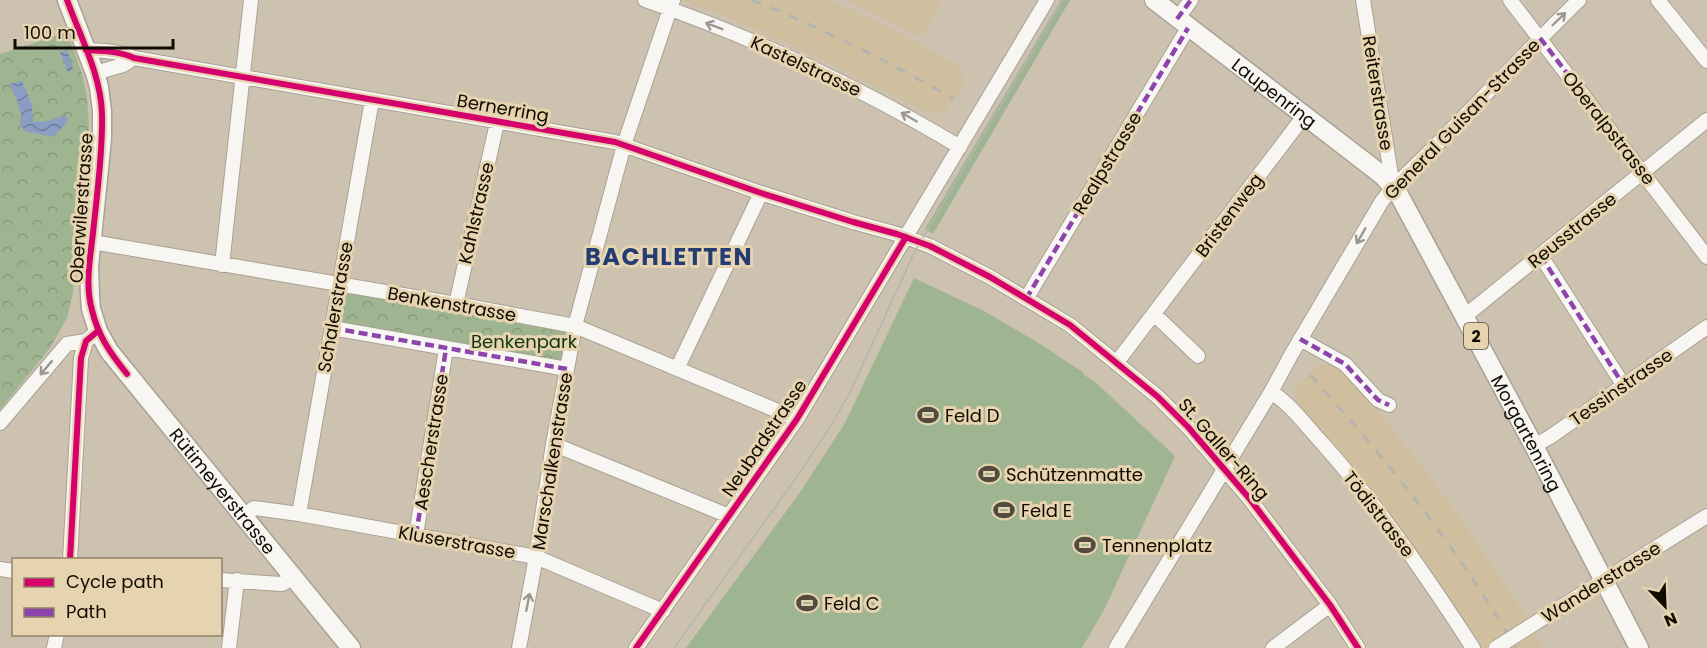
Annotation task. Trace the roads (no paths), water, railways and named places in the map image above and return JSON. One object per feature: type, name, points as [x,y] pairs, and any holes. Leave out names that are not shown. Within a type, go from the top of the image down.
[{"type":"main road","name":"Oberwilerstrasse","points":[[67,0],[95,74],[100,95],[102,126],[89,267],[92,336]]},
{"type":"main road","name":"Laupenring","points":[[1154,0],[1369,165],[1393,187]]},
{"type":"main road","name":"Morgartenring","points":[[1393,187],[1403,200],[1465,316],[1639,648]]},
{"type":"main road","name":"Rütimeyerstrasse","points":[[92,336],[109,351],[351,648]]},
{"type":"street","points":[[222,265],[252,0]]},
{"type":"street","name":"Kastelstrasse","points":[[645,0],[671,4],[815,68],[960,147]]},
{"type":"street","name":"Neubadstrasse","points":[[636,648],[797,419],[1047,0]]},
{"type":"street","name":"Realpstrasse","points":[[1026,299],[1183,23],[1191,0]]},
{"type":"street","name":"Reiterstrasse","points":[[1363,0],[1393,187]]},
{"type":"street","name":"Oberalpstrasse","points":[[1510,0],[1707,257]]},
{"type":"street","name":"General Guisan-Strasse","points":[[1116,648],[1271,392],[1365,227],[1393,187],[1579,0]]},
{"type":"street","points":[[1658,0],[1707,61]]},
{"type":"street","name":"Marschalkenstrasse","points":[[519,648],[575,326],[624,145],[671,4]]},
{"type":"street","name":"Bernerring","points":[[86,50],[110,51],[134,58],[624,145],[762,193],[906,237]]},
{"type":"street","points":[[95,74],[123,65],[134,58]]},
{"type":"street","name":"Schalerstrasse","points":[[299,514],[372,100]]},
{"type":"street","name":"Bristenweg","points":[[1117,362],[1304,116]]},
{"type":"street","name":"Reusstrasse","points":[[1465,316],[1707,120]]},
{"type":"street","name":"Kahlstrasse","points":[[456,304],[497,123]]},
{"type":"street","points":[[676,369],[762,193]]},
{"type":"street","name":"St. Galler-Ring","points":[[906,237],[930,246],[990,277],[1070,325],[1158,397],[1249,498],[1330,605],[1358,648]]},
{"type":"street","name":"Benkenstrasse","points":[[92,242],[575,326],[797,419]]},
{"type":"street","points":[[1541,256],[1624,386]]},
{"type":"street","points":[[1154,314],[1198,356]]},
{"type":"street","name":"Tessinstrasse","points":[[1534,446],[1707,327]]},
{"type":"street","points":[[332,328],[567,369]]},
{"type":"street","points":[[0,423],[67,344],[92,336]]},
{"type":"street","name":"Oberwilerstrasse","points":[[70,558],[81,358],[92,336]]},
{"type":"street","points":[[1300,339],[1345,364],[1378,400],[1389,405]]},
{"type":"street","name":"Aescherstrasse","points":[[416,535],[447,349]]},
{"type":"street","name":"Tödistrasse","points":[[1271,392],[1284,400],[1373,505],[1412,556],[1473,648]]},
{"type":"street","points":[[553,444],[729,516]]},
{"type":"street","name":"Kluserstrasse","points":[[244,516],[254,508],[299,514],[536,557],[663,611]]},
{"type":"street","name":"Wanderstrasse","points":[[1496,648],[1603,580],[1705,521]]},
{"type":"street","points":[[222,580],[282,584],[293,577]]},
{"type":"street","points":[[229,648],[237,580]]},
{"type":"street","points":[[1273,648],[1330,605]]},
{"type":"street","points":[[1123,635],[1133,648]]},
{"type":"water","points":[[67,50],[73,68],[68,73],[60,52]]},
{"type":"water","points":[[22,81],[32,105],[33,122],[48,121],[65,115],[68,120],[54,137],[25,131],[20,125],[21,115],[17,100],[9,84]]},
{"type":"tram line","points":[[674,648],[832,424],[851,390],[915,251],[1063,0]]},
{"type":"railway","points":[[752,0],[855,46],[954,99]]},
{"type":"railway","points":[[1310,375],[1367,439],[1446,540],[1516,648]]},
{"type":"place","name":"Feld D","points":[[928,415]]},
{"type":"place","name":"Schützenmatte","points":[[989,474]]},
{"type":"place","name":"Feld E","points":[[1004,510]]},
{"type":"place","name":"Tennenplatz","points":[[1085,545]]},
{"type":"place","name":"Feld C","points":[[807,603]]},
{"type":"district","name":"BACHLETTEN","points":[[669,256]]},
{"type":"park label","name":"Benkenpark","points":[[524,341]]}]
